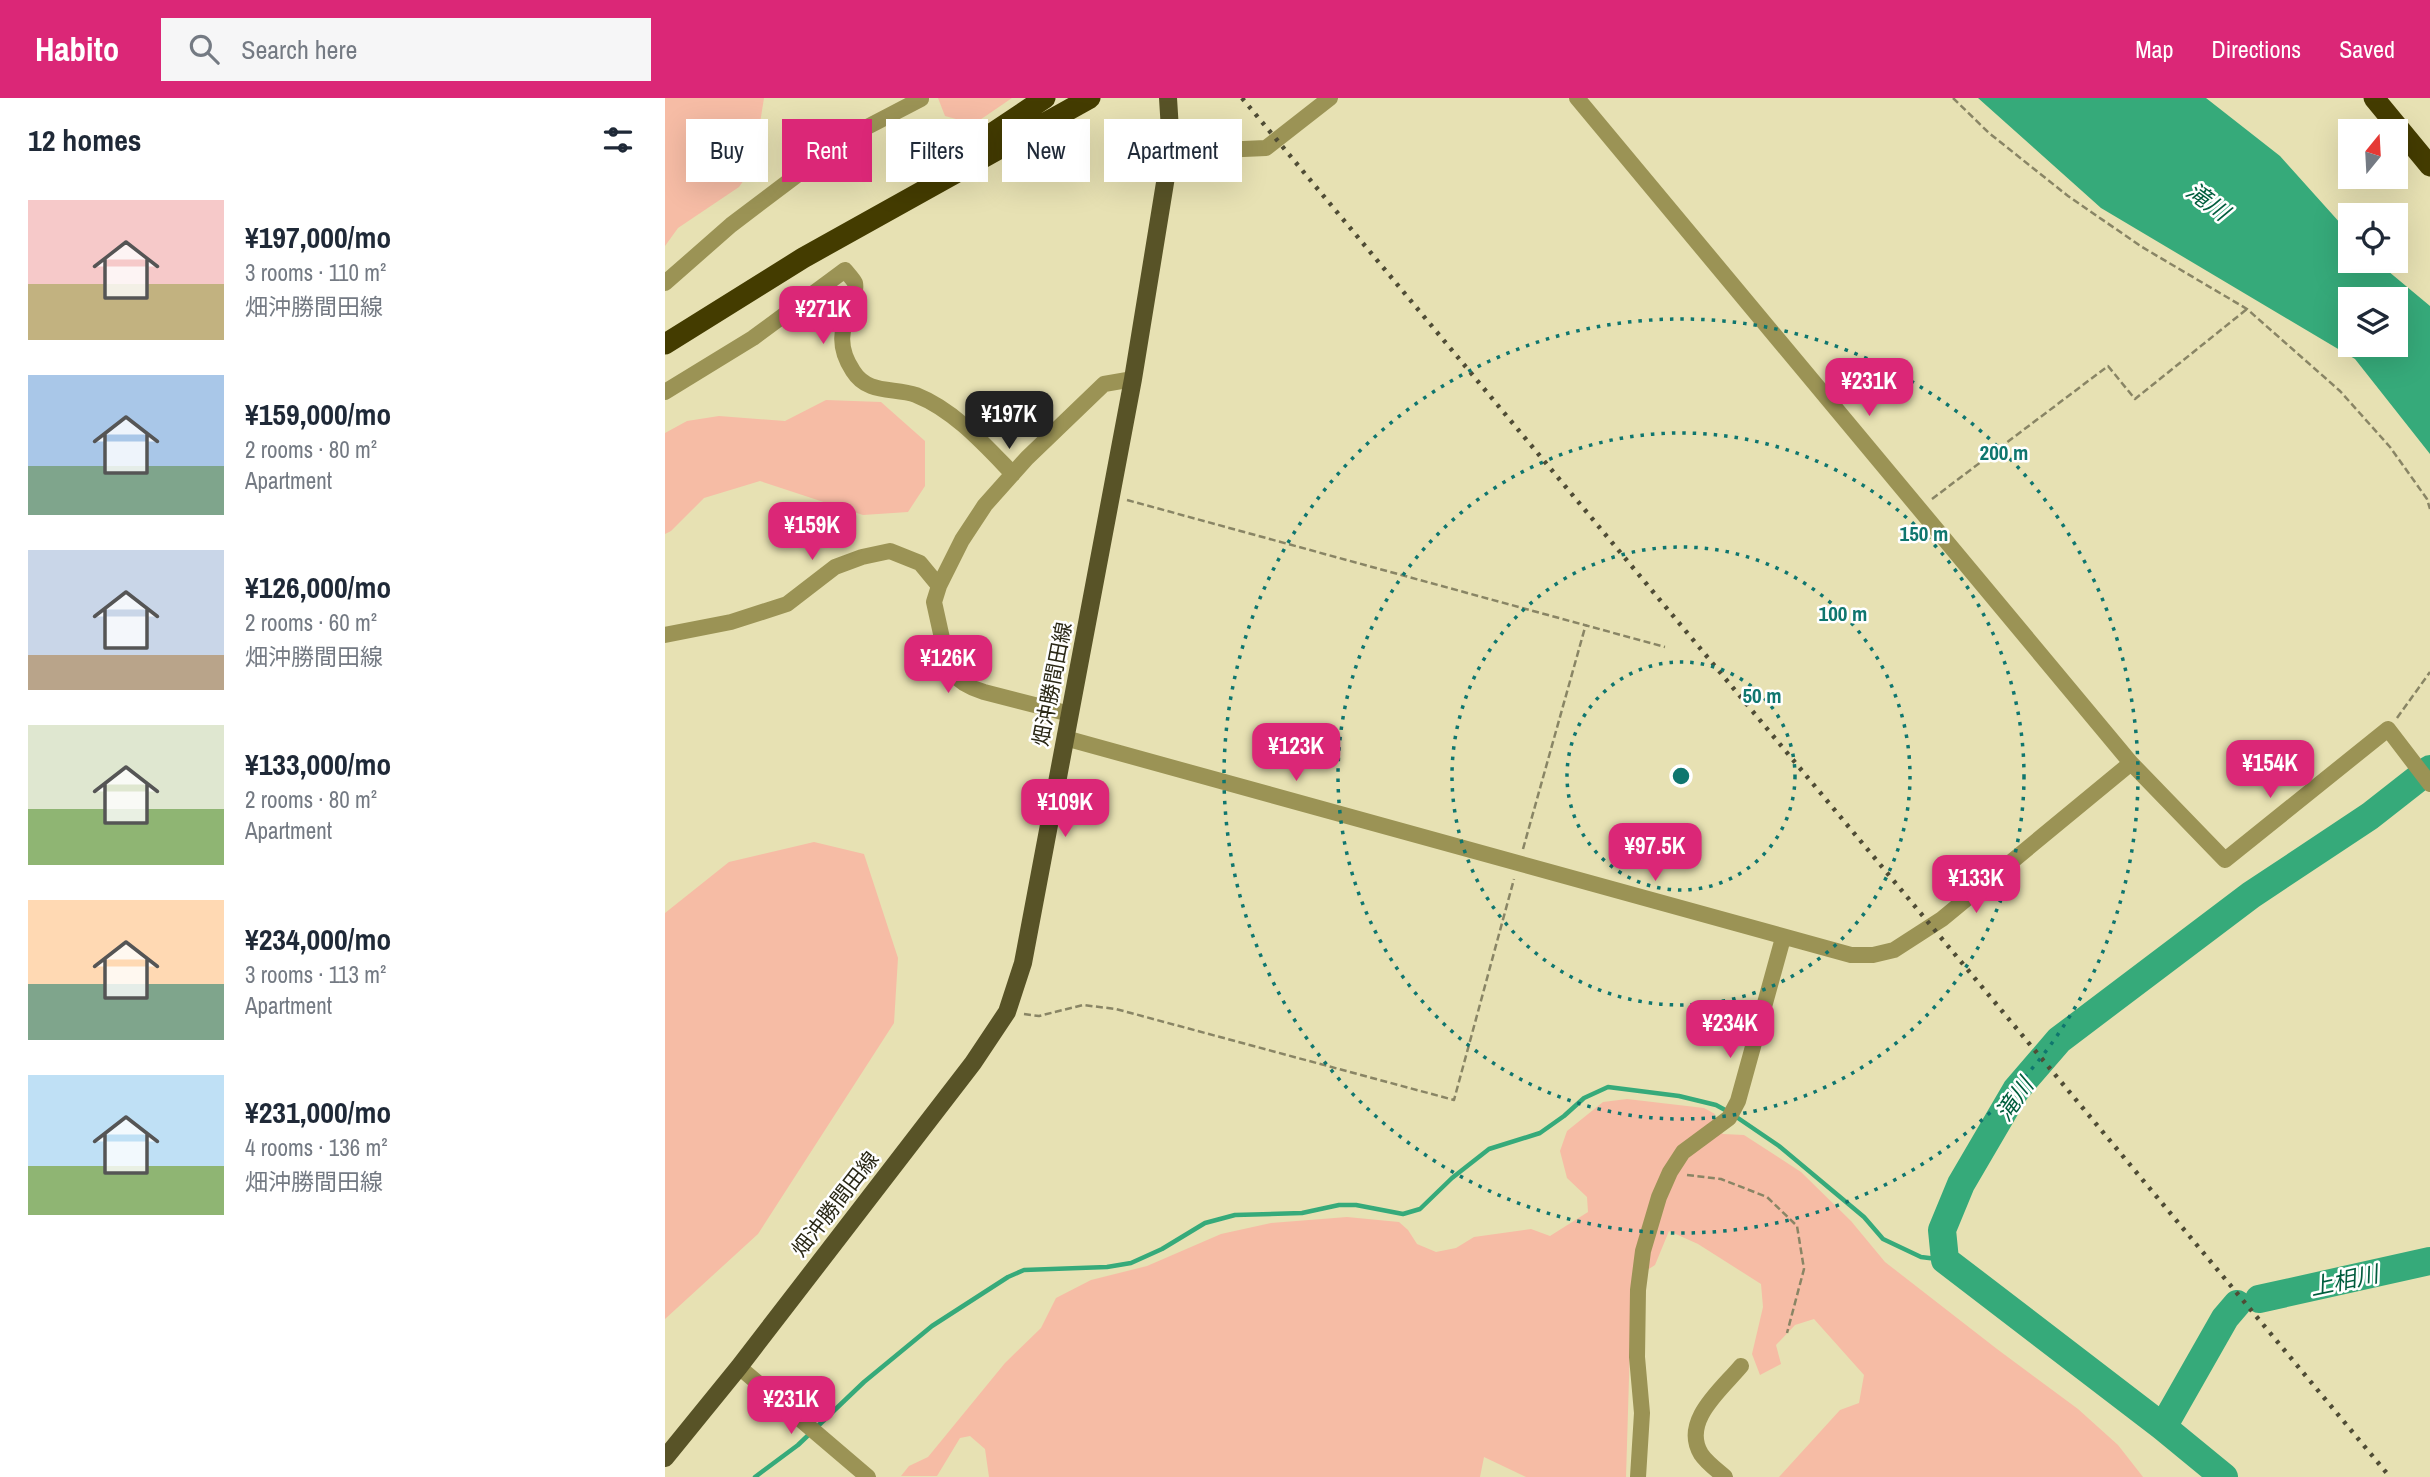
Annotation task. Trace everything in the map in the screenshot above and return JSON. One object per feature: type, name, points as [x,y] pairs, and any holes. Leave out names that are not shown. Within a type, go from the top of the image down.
[{"type":"highway","points":[[665,344],[803,258],[1045,98]]},
{"type":"highway","points":[[803,258],[1090,98]]},
{"type":"highway","points":[[2374,98],[2430,166]]},
{"type":"main road","name":"畑沖勝間田線","points":[[1168,98],[1169,119]]},
{"type":"main road","name":"畑沖勝間田線","points":[[665,1458],[739,1367],[973,1063],[1007,1012],[1023,963],[1133,379],[1165,182]]},
{"type":"street","points":[[1242,149],[1266,148],[1329,98]]},
{"type":"street","points":[[1577,98],[2131,763],[2225,860],[2390,732],[2430,785]]},
{"type":"street","points":[[665,284],[731,225],[846,138],[921,99]]},
{"type":"street","points":[[665,392],[753,338],[845,270],[855,284],[855,292],[842,333],[841,346],[853,372],[875,389],[915,395],[940,407],[989,449],[1013,474]]},
{"type":"street","points":[[1070,714],[971,688],[955,677],[949,670],[934,602],[962,540],[985,505],[1104,384],[1133,379]]},
{"type":"street","points":[[665,635],[731,622],[787,604],[835,567],[890,551],[920,563],[939,586]]},
{"type":"street","points":[[1065,738],[1851,955],[1873,955],[1894,950],[1942,919],[2131,763]]},
{"type":"street","points":[[1638,1477],[1642,1413],[1637,1357],[1643,1251],[1659,1197],[1670,1172],[1683,1152],[1729,1118],[1734,1110],[1783,938]]},
{"type":"street","points":[[1725,1477],[1703,1456],[1697,1446],[1696,1427],[1703,1410],[1741,1366]]},
{"type":"street","points":[[739,1367],[868,1477]]},
{"type":"path","points":[[1953,98],[1989,133],[2068,196],[2142,247],[2247,309],[2340,391],[2390,447],[2427,499],[2430,509]]},
{"type":"path","points":[[1920,508],[2108,366],[2134,399],[2247,309]]},
{"type":"path","points":[[1110,497],[1665,647]]},
{"type":"path","points":[[1007,1012],[1039,1017],[1083,1005],[1116,1009],[1454,1100],[1586,624]]},
{"type":"path","points":[[2390,732],[2430,672]]},
{"type":"path","points":[[1670,1172],[1721,1179],[1767,1197],[1797,1226],[1804,1269],[1787,1333]]},
{"type":"shaded area","points":[[665,98],[764,98],[761,119],[686,119],[686,182],[742,182],[678,228],[665,246]]},
{"type":"shaded area","points":[[938,98],[1012,98],[981,119],[945,116]]},
{"type":"shaded area","points":[[826,400],[881,402],[925,441],[925,486],[908,512],[863,515],[760,481],[704,498],[665,534],[665,433],[687,421],[719,416],[785,421]]},
{"type":"shaded area","points":[[814,842],[864,854],[898,958],[894,1023],[758,1234],[665,1319],[665,913],[729,862]]},
{"type":"shaded area","points":[[1627,1099],[1704,1108],[1715,1114],[1712,1124],[1723,1134],[1744,1135],[1801,1172],[1851,1221],[1885,1262],[2078,1409],[2118,1445],[2143,1477],[1779,1477],[1840,1410],[1859,1403],[1864,1375],[1814,1319],[1795,1325],[1776,1345],[1781,1364],[1760,1375],[1752,1354],[1763,1307],[1761,1284],[1698,1244],[1669,1231],[1655,1265],[1632,1280],[1626,1477],[1526,1477],[1484,1457],[1480,1477],[989,1477],[985,1449],[970,1436],[960,1438],[937,1476],[901,1476],[909,1466],[928,1457],[1005,1363],[1041,1328],[1056,1298],[1091,1280],[1147,1266],[1221,1234],[1271,1223],[1347,1217],[1399,1222],[1417,1244],[1436,1252],[1456,1248],[1474,1237],[1531,1229],[1550,1236],[1588,1212],[1587,1197],[1567,1178],[1560,1151],[1567,1131],[1603,1102]]},
{"type":"water","points":[[1978,98],[2206,98],[2280,156],[2338,221],[2338,273],[2390,273],[2407,287],[2338,287],[2338,349],[2101,208]]},
{"type":"water","points":[[2408,288],[2430,306],[2430,454],[2352,357],[2408,357]]},
{"type":"waterway","name":"滝川","points":[[2224,1477],[1945,1260],[1942,1230],[1961,1184],[2016,1090],[2059,1040],[2251,895],[2370,816],[2430,769]]},
{"type":"waterway","points":[[755,1477],[798,1445],[864,1382],[932,1326],[1008,1277],[1024,1270],[1107,1267],[1131,1263],[1162,1249],[1205,1223],[1235,1215],[1302,1213],[1339,1205],[1356,1205],[1403,1214],[1420,1209],[1452,1178],[1489,1149],[1540,1133],[1584,1098],[1608,1087],[1679,1096],[1716,1105],[1727,1111]]},
{"type":"waterway","points":[[1735,1116],[1779,1146],[1864,1217],[1883,1239],[1921,1257],[1945,1260]]},
{"type":"waterway","name":"上相川","points":[[2259,1299],[2430,1261]]},
{"type":"waterway","name":"上相川","points":[[2163,1427],[2225,1318],[2237,1304]]},
{"type":"railway","points":[[1242,98],[2390,1477]]}]
